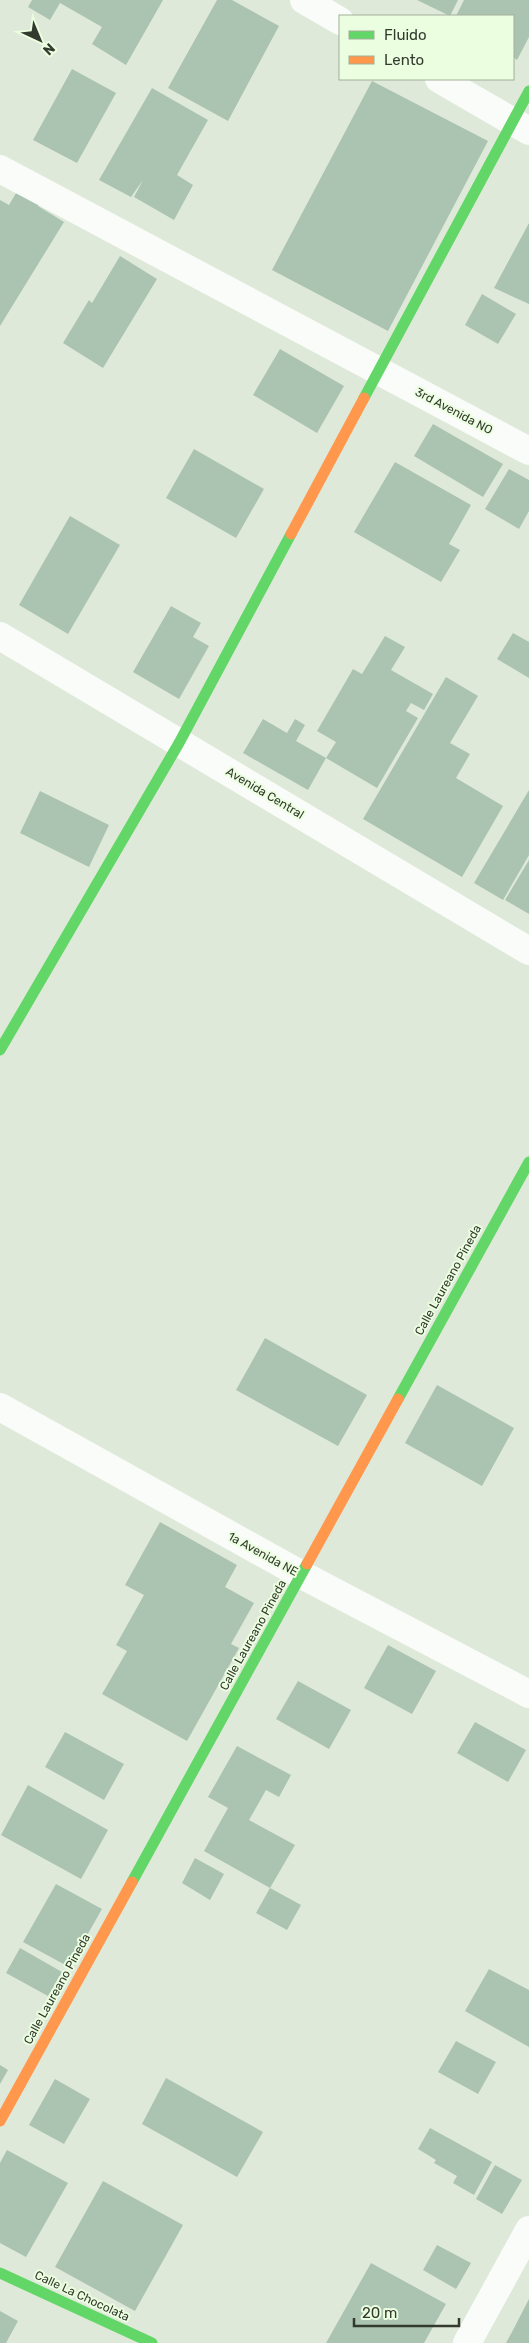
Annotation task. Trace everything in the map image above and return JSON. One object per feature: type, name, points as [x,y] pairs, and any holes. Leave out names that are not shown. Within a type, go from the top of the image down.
[{"type":"street","points":[[304,0],[339,20]]},
{"type":"street","points":[[441,80],[521,126]]},
{"type":"street","points":[[0,1050],[179,742],[379,372],[521,126],[529,91]]},
{"type":"street","name":"3rd Avenida NO","points":[[0,169],[529,451]]},
{"type":"street","name":"Avenida Central","points":[[0,636],[529,951]]},
{"type":"street","name":"Calle Laureano Pineda","points":[[0,2120],[529,1162]]},
{"type":"street","name":"1a Avenida NE","points":[[0,1407],[302,1575],[529,1694]]},
{"type":"street","points":[[467,2343],[529,2230]]},
{"type":"street","name":"Calle La Chocolata","points":[[0,2273],[152,2343]]},
{"type":"building","points":[[32,0],[163,0],[126,65],[92,44],[102,27],[60,3],[50,20],[28,7]]},
{"type":"building","points":[[217,0],[232,0],[279,26],[228,121],[168,88]]},
{"type":"building","points":[[417,0],[458,0],[450,15]]},
{"type":"building","points":[[464,0],[529,0],[529,37],[517,60],[514,58],[514,15],[456,15]]},
{"type":"building","points":[[72,69],[116,93],[77,163],[33,140]]},
{"type":"building","points":[[372,81],[488,141],[388,331],[272,270]]},
{"type":"building","points":[[152,88],[208,120],[177,175],[193,185],[174,220],[134,197],[143,180],[131,197],[99,180]]},
{"type":"building","points":[[19,188],[41,201],[38,206],[64,222],[0,326],[0,200],[9,205]]},
{"type":"building","points":[[529,223],[529,304],[494,288]]},
{"type":"building","points":[[120,256],[157,279],[103,368],[63,343],[89,300],[92,303]]},
{"type":"building","points":[[482,294],[516,314],[498,344],[465,325]]},
{"type":"building","points":[[280,349],[344,386],[317,433],[253,395]]},
{"type":"building","points":[[433,424],[503,464],[483,497],[414,456]]},
{"type":"building","points":[[194,449],[264,489],[236,538],[166,498]]},
{"type":"building","points":[[395,462],[471,505],[449,544],[460,550],[441,582],[354,532]]},
{"type":"building","points":[[509,469],[529,480],[529,511],[519,529],[485,509]]},
{"type":"building","points":[[70,516],[120,545],[68,634],[19,605]]},
{"type":"building","points":[[171,606],[201,623],[193,637],[209,646],[179,699],[133,672]]},
{"type":"building","points":[[513,633],[529,642],[529,678],[497,659]]},
{"type":"building","points":[[385,636],[405,647],[391,670],[433,694],[424,710],[411,703],[406,711],[418,718],[377,788],[326,758],[336,742],[317,731],[353,669],[362,674]]},
{"type":"building","points":[[446,677],[478,696],[450,743],[470,754],[456,778],[503,806],[462,877],[363,819]]},
{"type":"building","points":[[263,719],[287,733],[295,719],[305,725],[296,741],[326,758],[308,790],[243,753]]},
{"type":"building","points":[[529,790],[529,855],[503,900],[474,883]]},
{"type":"building","points":[[40,791],[109,825],[89,867],[20,833]]},
{"type":"building","points":[[529,860],[529,914],[505,900]]},
{"type":"building","points":[[265,1338],[367,1395],[338,1446],[236,1390]]},
{"type":"building","points":[[437,1385],[514,1428],[482,1486],[405,1443]]},
{"type":"building","points":[[160,1522],[237,1565],[225,1587],[254,1603],[231,1644],[239,1648],[187,1741],[102,1694],[127,1651],[116,1645],[144,1595],[125,1585]]},
{"type":"building","points":[[388,1645],[436,1671],[412,1714],[364,1688]]},
{"type":"building","points":[[298,1681],[351,1710],[329,1749],[276,1719]]},
{"type":"building","points":[[475,1722],[526,1750],[508,1782],[457,1753]]},
{"type":"building","points":[[65,1732],[124,1764],[104,1800],[45,1767]]},
{"type":"building","points":[[237,1746],[291,1775],[279,1797],[266,1790],[249,1820],[295,1845],[270,1888],[204,1851],[228,1808],[208,1797]]},
{"type":"building","points":[[28,1785],[108,1830],[81,1879],[1,1835]]},
{"type":"building","points":[[195,1858],[224,1874],[210,1900],[182,1883]]},
{"type":"building","points":[[56,1884],[102,1909],[69,1967],[23,1942]]},
{"type":"building","points":[[270,1888],[301,1905],[287,1930],[256,1913]]},
{"type":"building","points":[[20,1948],[62,1972],[48,1996],[6,1973]]},
{"type":"building","points":[[489,1969],[529,1990],[529,2047],[465,2011]]},
{"type":"building","points":[[456,2041],[496,2062],[478,2094],[438,2072]]},
{"type":"building","points":[[0,2065],[8,2070],[0,2084]]},
{"type":"building","points":[[166,2078],[263,2132],[237,2177],[142,2124]]},
{"type":"building","points":[[55,2079],[90,2099],[64,2144],[29,2125]]},
{"type":"building","points":[[430,2128],[492,2162],[474,2195],[453,2183],[457,2176],[434,2163],[436,2160],[418,2149]]},
{"type":"building","points":[[7,2150],[68,2183],[26,2257],[0,2243],[0,2163]]},
{"type":"building","points":[[495,2165],[522,2180],[502,2214],[476,2199]]},
{"type":"building","points":[[103,2181],[183,2225],[135,2311],[55,2267]]},
{"type":"building","points":[[437,2245],[471,2263],[456,2289],[423,2270]]},
{"type":"building","points":[[371,2263],[446,2304],[424,2343],[326,2343]]},
{"type":"building","points":[[529,2299],[529,2343],[506,2343],[512,2332]]},
{"type":"building","points":[[0,2311],[18,2321],[6,2343],[0,2343]]},
{"type":"traffic: fast","points":[[364,398],[529,91]]},
{"type":"traffic: fast","points":[[0,1050],[179,743],[291,534]]},
{"type":"traffic: fast","points":[[398,1399],[529,1162]]},
{"type":"traffic: fast","points":[[132,1882],[307,1564]]},
{"type":"traffic: fast","points":[[0,2273],[152,2343]]},
{"type":"traffic: slow","points":[[291,534],[364,398]]},
{"type":"traffic: slow","points":[[307,1564],[398,1399]]},
{"type":"traffic: slow","points":[[0,2121],[132,1882]]}]
